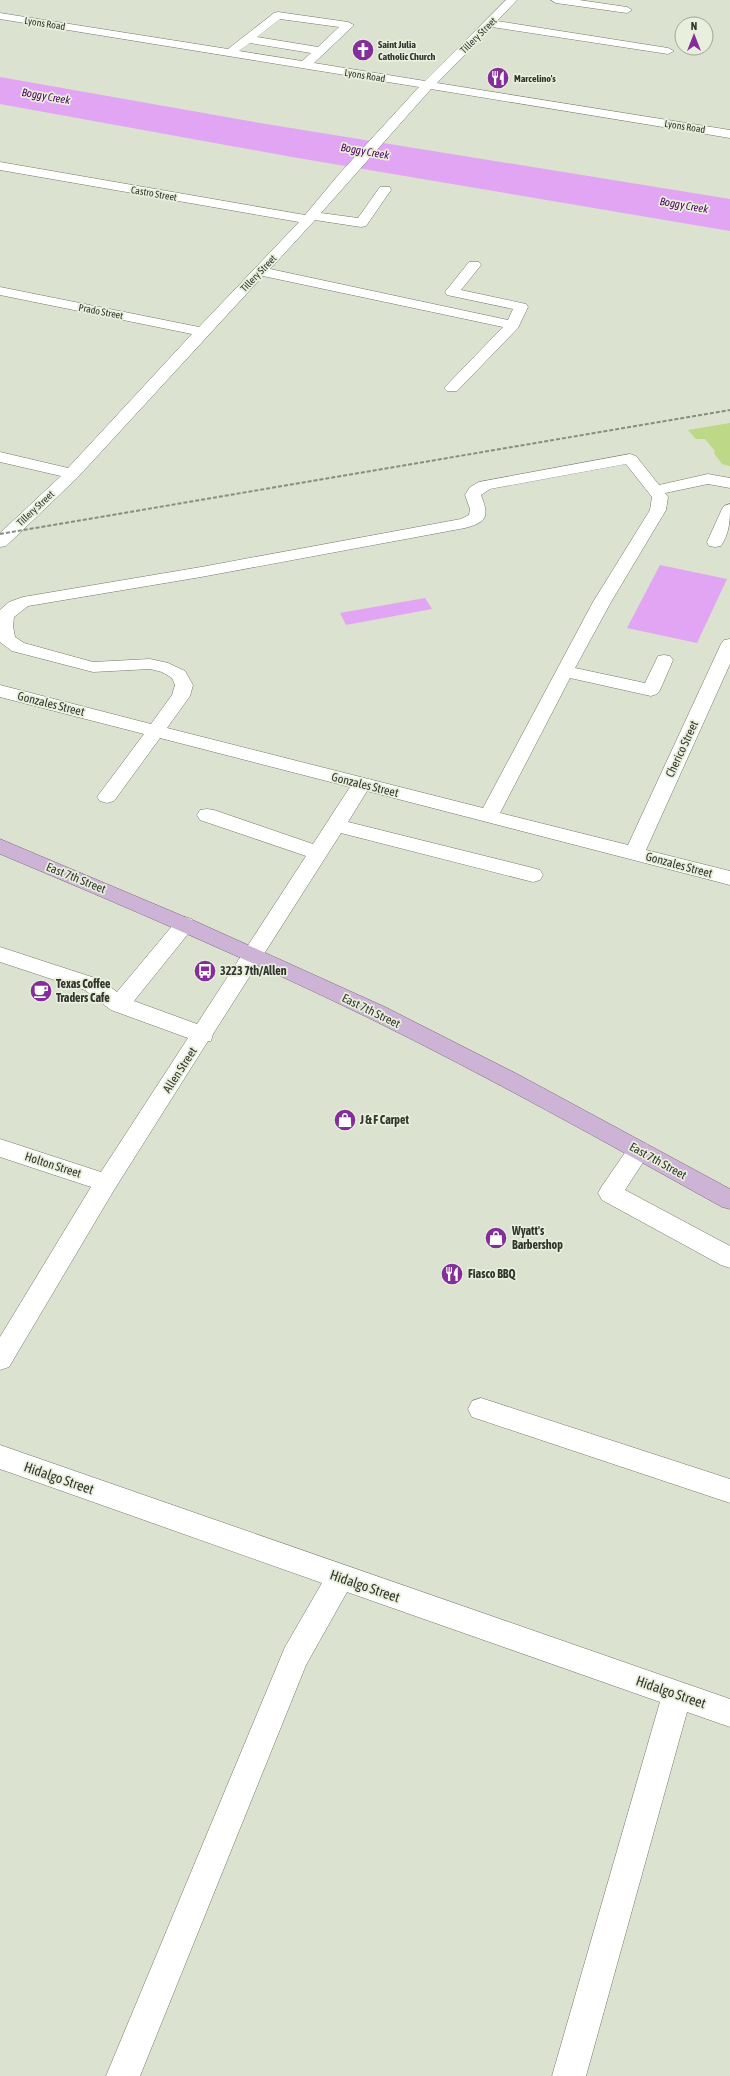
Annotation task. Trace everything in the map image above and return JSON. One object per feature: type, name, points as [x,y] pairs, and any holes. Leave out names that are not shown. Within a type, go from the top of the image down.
[{"type":"main road","name":"East 7th Street","points":[[0,846],[185,924],[377,1013],[517,1084],[730,1200]]},
{"type":"street","name":"Tillery Street","points":[[0,542],[72,474],[202,332],[308,220],[345,176],[428,85],[512,0]]},
{"type":"street","points":[[556,0],[627,10]]},
{"type":"street","points":[[230,53],[278,15],[348,25],[305,65]]},
{"type":"street","name":"Lyons Road","points":[[0,16],[730,134]]},
{"type":"street","points":[[489,23],[668,51]]},
{"type":"street","points":[[262,28],[278,30]]},
{"type":"street","points":[[317,36],[333,39]]},
{"type":"street","points":[[247,39],[320,51]]},
{"type":"street","name":"Castro Street","points":[[0,166],[308,220],[352,234],[385,190]]},
{"type":"street","points":[[452,388],[513,325],[521,307],[452,292],[474,265]]},
{"type":"street","points":[[260,270],[513,325]]},
{"type":"street","name":"Prado Street","points":[[0,291],[202,332]]},
{"type":"street","points":[[0,457],[72,474]]},
{"type":"street","points":[[107,797],[181,696],[184,685],[179,675],[168,668],[150,664],[93,668],[24,649],[7,639],[4,626],[5,615],[23,602],[201,572],[473,521],[478,518],[479,514],[473,495],[476,490],[497,482],[630,459],[660,497],[658,510],[564,671],[489,816]]},
{"type":"street","points":[[656,490],[708,479],[730,483]]},
{"type":"street","points":[[715,542],[730,509]]},
{"type":"street","name":"Cherico Street","points":[[634,853],[730,644]]},
{"type":"street","points":[[564,671],[650,690],[664,660]]},
{"type":"street","name":"Gonzales Street","points":[[0,691],[730,878]]},
{"type":"street","name":"Allen Street","points":[[0,1358],[106,1183],[203,1035],[252,954],[362,784]]},
{"type":"street","points":[[207,815],[318,853]]},
{"type":"street","points":[[336,825],[534,876]]},
{"type":"street","points":[[119,1004],[185,924]]},
{"type":"street","points":[[0,954],[93,985],[119,1004],[203,1035]]},
{"type":"street","name":"Holton Street","points":[[0,1148],[106,1183]]},
{"type":"street","points":[[639,1150],[610,1193],[730,1258]]},
{"type":"street","points":[[480,1409],[730,1491]]},
{"type":"street","name":"Hidalgo Street","points":[[0,1457],[676,1694],[730,1711]]},
{"type":"street","points":[[123,2076],[294,1657],[340,1577]]},
{"type":"street","points":[[569,2076],[676,1694]]},
{"type":"green space","points":[[730,423],[730,466],[722,464],[714,453],[715,451],[705,439],[696,439],[688,430]]},
{"type":"water","name":"Boggy Creek","points":[[0,77],[266,124],[730,199],[730,231],[292,157],[0,104]]},
{"type":"water","points":[[660,565],[727,579],[697,643],[627,628]]},
{"type":"water","points":[[425,598],[432,609],[346,625],[340,613]]},
{"type":"railway","points":[[0,534],[730,410]]},
{"type":"place","name":"Saint Julia Catholic Church","points":[[363,50]]},
{"type":"place","name":"Marcelino's","points":[[498,78]]},
{"type":"place","name":"3223 7th/Allen","points":[[205,971]]},
{"type":"place","name":"Texas Coffee Traders Cafe","points":[[41,991]]},
{"type":"place","name":"J & F Carpet","points":[[345,1120]]},
{"type":"place","name":"Wyatt's Barbershop","points":[[496,1238]]},
{"type":"place","name":"Fiasco BBQ","points":[[452,1274]]}]
